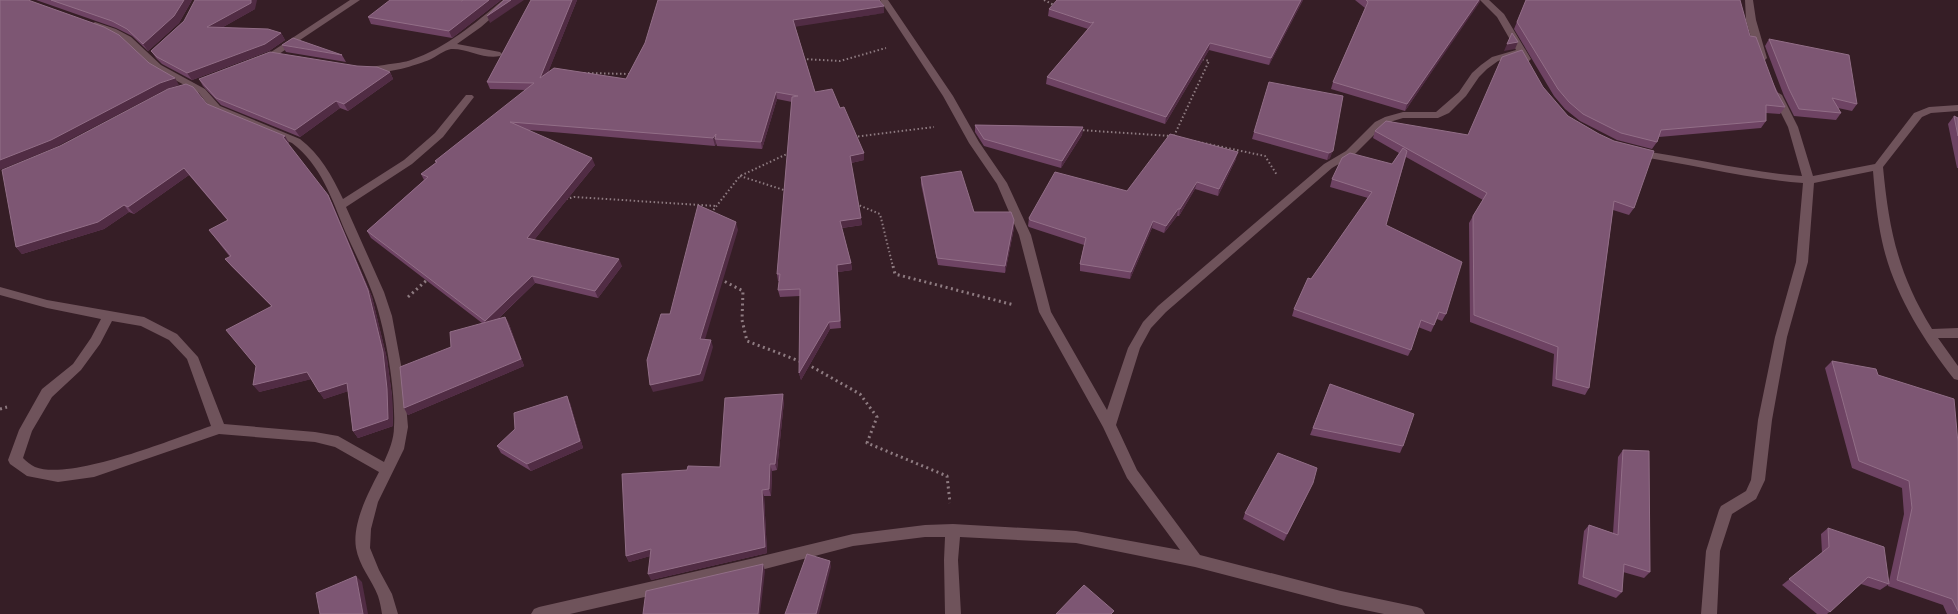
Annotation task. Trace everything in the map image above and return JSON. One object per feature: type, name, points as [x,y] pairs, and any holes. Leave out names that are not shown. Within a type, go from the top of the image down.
[{"type":"street","points":[[288,57],[270,55],[356,0]]},
{"type":"street","points":[[356,68],[384,70],[402,67],[450,46],[488,18],[508,0]]},
{"type":"street","points":[[884,0],[948,96],[974,143],[1002,183],[1025,235],[1044,312],[1109,425],[1132,474],[1195,560]]},
{"type":"street","points":[[1484,0],[1500,16],[1533,70]]},
{"type":"street","points":[[1749,0],[1751,20],[1766,66]]},
{"type":"street","points":[[86,22],[113,31],[128,39],[151,56],[158,67],[202,91],[216,108],[286,136],[304,147],[327,176],[378,292],[386,316],[398,381],[401,427],[397,449],[371,502],[364,529],[362,548],[372,573],[386,594],[390,614]]},
{"type":"street","points":[[450,46],[497,54]]},
{"type":"street","points":[[1109,425],[1134,348],[1147,325],[1162,309],[1328,166],[1357,147],[1379,124],[1403,115],[1438,115],[1445,111],[1463,94],[1475,75],[1484,67],[1495,59],[1522,52]]},
{"type":"street","points":[[180,89],[206,81]]},
{"type":"street","points":[[1708,614],[1713,551],[1726,510],[1751,495],[1758,480],[1765,420],[1781,337],[1802,262],[1809,180],[1793,127],[1773,86]]},
{"type":"street","points":[[341,206],[408,162],[439,135],[469,97]]},
{"type":"street","points":[[1623,149],[1646,156],[1678,159],[1780,178],[1809,180],[1878,167],[1918,116],[1929,110],[1958,108]]},
{"type":"street","points":[[1878,167],[1883,214],[1893,263],[1912,305],[1929,334],[1958,375]]},
{"type":"street","points":[[0,291],[47,304],[144,322],[173,337],[192,357],[218,429]]},
{"type":"street","points":[[109,316],[96,341],[77,367],[47,393],[26,430],[15,460],[32,472],[58,476],[94,471],[218,429],[315,437],[338,442],[387,470]]},
{"type":"street","points":[[1929,334],[1958,333]]},
{"type":"street","points":[[953,530],[953,614]]},
{"type":"street","points":[[538,614],[750,566],[852,540],[925,531],[953,530],[1076,537],[1195,560],[1341,598],[1416,614]]},
{"type":"path","points":[[1044,0],[1062,8]]},
{"type":"path","points":[[803,59],[840,61],[911,41]]},
{"type":"path","points":[[1174,136],[1209,61],[1196,57]]},
{"type":"path","points":[[580,73],[632,74]]},
{"type":"path","points":[[847,138],[944,125],[964,124]]},
{"type":"path","points":[[1074,130],[1174,136],[1182,138]]},
{"type":"path","points":[[1189,140],[1265,156],[1292,197]]},
{"type":"path","points":[[708,217],[740,176],[790,153]]},
{"type":"path","points":[[740,176],[793,193]]},
{"type":"path","points":[[560,201],[574,196],[716,206]]},
{"type":"path","points":[[852,204],[859,204],[880,214],[895,274],[1044,312]]},
{"type":"path","points":[[386,316],[432,276]]},
{"type":"path","points":[[716,277],[743,291],[742,320],[748,341],[798,360],[845,384],[860,394],[877,417],[868,443],[947,476],[953,530]]},
{"type":"building","points":[[0,0],[28,0],[104,27],[119,35],[149,63],[175,78],[160,83],[51,140],[0,160]]},
{"type":"building","points":[[51,0],[184,0],[174,16],[143,44],[127,29],[112,21]]},
{"type":"building","points":[[195,0],[251,0],[251,3],[207,27],[268,29],[281,33],[265,44],[187,73],[157,57],[151,51],[184,21]]},
{"type":"building","points":[[390,0],[489,0],[449,31],[368,17]]},
{"type":"building","points":[[504,0],[511,0],[487,16]]},
{"type":"building","points":[[531,0],[572,0],[540,78],[554,68],[626,79],[645,43],[658,0],[879,0],[884,6],[793,20],[815,92],[832,89],[840,108],[844,107],[864,153],[850,156],[861,218],[840,221],[851,263],[837,265],[840,321],[829,322],[799,373],[800,289],[778,290],[780,274],[777,274],[792,97],[798,96],[776,92],[761,142],[715,139],[716,134],[713,138],[510,122],[592,158],[527,238],[619,259],[595,291],[532,276],[485,321],[367,231],[428,177],[421,174],[437,162],[435,161],[534,83],[487,82]]},
{"type":"building","points":[[1057,0],[1301,0],[1271,58],[1210,43],[1166,117],[1047,77],[1094,22],[1091,23],[1049,9]]},
{"type":"building","points":[[1366,0],[1479,0],[1407,104],[1333,82],[1368,2]]},
{"type":"building","points":[[1526,0],[1740,0],[1750,36],[1756,37],[1776,91],[1785,107],[1766,105],[1766,121],[1661,130],[1657,142],[1621,133],[1583,114],[1569,102],[1558,89],[1517,22]]},
{"type":"building","points":[[1512,33],[1518,42],[1507,44]]},
{"type":"building","points":[[293,38],[342,55],[282,45]]},
{"type":"building","points":[[1769,39],[1849,55],[1857,104],[1832,98],[1841,113],[1799,109],[1789,89]]},
{"type":"building","points":[[1522,50],[1543,87],[1568,116],[1614,141],[1654,151],[1634,208],[1614,201],[1589,388],[1556,379],[1558,347],[1474,315],[1473,216],[1487,193],[1375,131],[1386,121],[1468,135],[1502,57]]},
{"type":"building","points":[[270,52],[357,66],[377,67],[390,72],[344,104],[336,101],[295,130],[216,98],[199,79]]},
{"type":"building","points":[[1269,82],[1343,96],[1333,151],[1329,153],[1254,132]]},
{"type":"building","points":[[186,84],[193,87],[207,104],[285,136],[283,137],[328,195],[368,290],[383,352],[387,389],[388,419],[353,431],[347,383],[319,392],[307,372],[253,385],[256,366],[226,330],[272,306],[225,259],[231,256],[209,230],[228,220],[184,168],[128,207],[124,205],[98,222],[16,247],[2,170],[60,146],[168,89]]},
{"type":"building","points":[[1954,116],[1958,118],[1958,136]]},
{"type":"building","points":[[975,125],[1083,127],[1062,161],[984,139]]},
{"type":"building","points":[[1170,134],[1238,152],[1219,189],[1197,182],[1180,209],[1178,209],[1166,226],[1153,221],[1131,272],[1080,264],[1086,238],[1030,220],[1029,218],[1055,172],[1127,191]]},
{"type":"building","points":[[1403,148],[1407,151],[1386,225],[1462,262],[1446,314],[1439,312],[1434,325],[1421,320],[1411,350],[1294,309],[1308,278],[1311,279],[1372,192],[1332,179],[1342,158],[1350,153],[1392,164]]},
{"type":"building","points":[[961,171],[974,212],[1011,212],[1014,220],[1005,266],[937,258],[921,177]]},
{"type":"building","points":[[698,205],[736,222],[700,339],[711,340],[700,374],[650,385],[647,360],[661,314],[670,314]]},
{"type":"building","points":[[505,317],[521,359],[404,408],[400,367],[451,347],[450,332]]},
{"type":"building","points":[[1832,361],[1876,369],[1878,375],[1954,399],[1958,443],[1958,611],[1952,599],[1897,580],[1912,508],[1909,481],[1859,461]]},
{"type":"building","points":[[1330,384],[1414,414],[1403,446],[1313,428]]},
{"type":"building","points":[[783,394],[775,464],[770,464],[769,489],[762,490],[765,547],[648,574],[651,549],[626,556],[622,474],[687,470],[688,466],[720,467],[725,398]]},
{"type":"building","points":[[567,396],[580,441],[527,464],[497,446],[515,429],[514,413]]},
{"type":"building","points":[[1623,450],[1649,451],[1650,572],[1624,564],[1622,592],[1583,577],[1589,525],[1618,535]]},
{"type":"building","points":[[1278,453],[1317,468],[1313,483],[1287,534],[1245,513]]},
{"type":"building","points":[[1828,528],[1884,547],[1889,584],[1868,577],[1830,612],[1789,579],[1829,547]]},
{"type":"building","points":[[807,554],[830,561],[816,614],[785,614]]},
{"type":"building","points":[[763,564],[758,614],[643,614],[646,591]]},
{"type":"building","points":[[356,576],[363,614],[320,614],[316,593]]},
{"type":"building","points":[[1084,585],[1114,611],[1111,614],[1056,614]]}]
